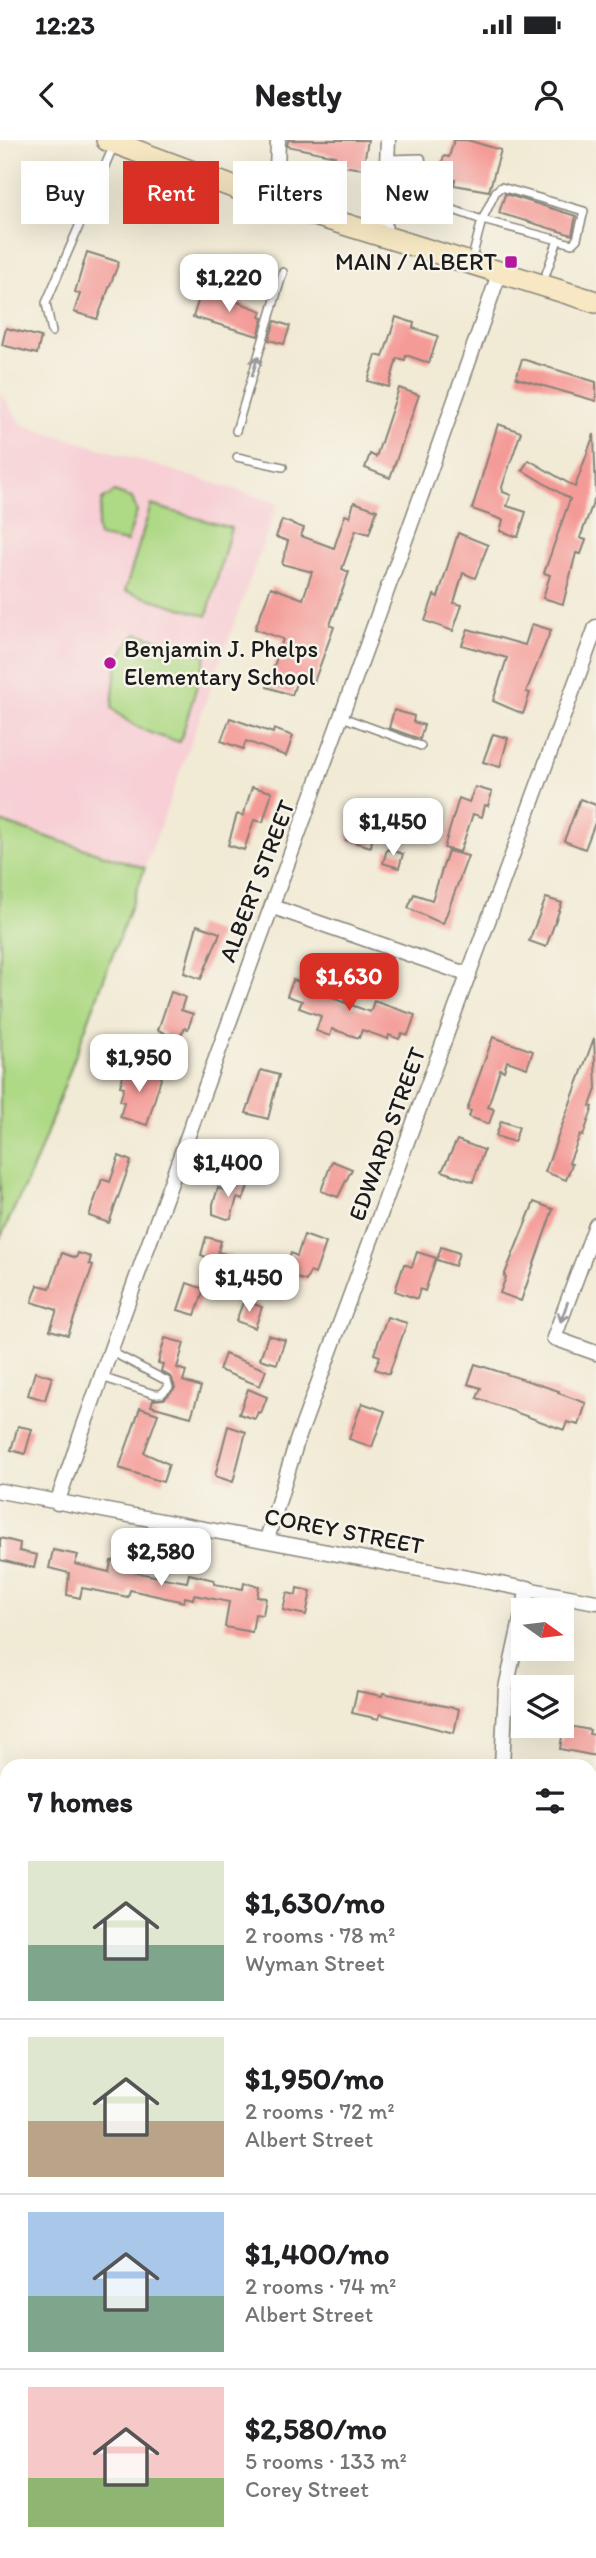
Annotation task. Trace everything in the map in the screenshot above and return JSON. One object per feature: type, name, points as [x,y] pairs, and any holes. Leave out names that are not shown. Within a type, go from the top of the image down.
[{"type":"main road","points":[[111,141],[233,187]]},
{"type":"main road","points":[[343,224],[596,302]]},
{"type":"street","points":[[277,161],[278,140]]},
{"type":"street","points":[[384,237],[388,140]]},
{"type":"street","name":"ALBERT STREET","points":[[57,1503],[342,717],[499,274]]},
{"type":"street","name":"EDWARD STREET","points":[[267,1539],[297,1441],[596,626]]},
{"type":"street","points":[[273,907],[469,975]]},
{"type":"street","points":[[596,1225],[554,1338],[596,1353]]},
{"type":"street","name":"COREY STREET","points":[[0,1491],[596,1602]]},
{"type":"street","points":[[502,1759],[506,1688],[528,1588]]},
{"type":"lane","points":[[52,332],[46,303],[111,141]]},
{"type":"lane","points":[[387,159],[421,158],[426,182],[437,204],[482,220],[572,244],[577,239],[584,211],[501,187],[496,191],[482,220],[471,265]]},
{"type":"lane","points":[[541,286],[558,240]]},
{"type":"lane","points":[[236,431],[283,272]]},
{"type":"lane","points":[[237,457],[283,467]]},
{"type":"lane","points":[[342,717],[421,746]]},
{"type":"lane","points":[[101,1377],[154,1394],[161,1394],[169,1387],[167,1381],[110,1351]]},
{"type":"shaded area","name":"Benjamin J. Phelps Elementary School","points":[[0,391],[21,424],[278,503],[145,868],[0,822]]},
{"type":"green space","points":[[114,492],[132,498],[137,511],[127,542],[99,537],[97,529],[102,500]]},
{"type":"green space","points":[[151,505],[231,528],[207,616],[125,591]]},
{"type":"green space","points":[[137,633],[206,655],[180,742],[143,730],[112,708],[120,658]]},
{"type":"green space","points":[[0,822],[145,868],[37,1159],[0,1239]]},
{"type":"building","points":[[288,140],[368,140],[361,169],[347,167],[347,161],[334,161],[335,156],[287,146]]},
{"type":"building","points":[[454,140],[467,140],[501,150],[489,191],[454,185],[453,161],[442,161],[444,156],[449,157]]},
{"type":"building","points":[[505,194],[576,216],[572,235],[499,213]]},
{"type":"building","points":[[87,252],[119,262],[97,319],[74,312],[80,294],[75,292]]},
{"type":"building","points":[[201,292],[213,296],[214,293],[262,311],[258,336],[193,317]]},
{"type":"building","points":[[396,317],[414,323],[413,328],[438,336],[429,363],[406,355],[405,360],[397,358],[389,387],[368,381],[376,355],[383,357]]},
{"type":"building","points":[[275,321],[290,326],[284,344],[269,340]]},
{"type":"building","points":[[6,328],[41,337],[37,354],[2,345]]},
{"type":"building","points":[[522,359],[596,382],[596,401],[516,378]]},
{"type":"building","points":[[399,388],[419,395],[390,478],[365,468],[370,454],[376,457]]},
{"type":"building","points":[[498,424],[521,432],[502,487],[503,492],[511,495],[507,506],[526,512],[518,537],[500,531],[503,520],[472,509]]},
{"type":"building","points":[[594,434],[596,495],[580,538],[586,540],[581,554],[576,553],[563,604],[543,598],[550,575],[544,573],[570,499],[522,470],[529,460],[575,487]]},
{"type":"building","points":[[354,502],[377,510],[369,534],[356,530],[342,569],[349,572],[330,625],[334,627],[314,682],[298,677],[292,695],[267,687],[283,639],[255,629],[271,587],[303,599],[312,572],[282,564],[288,541],[276,537],[282,520],[304,528],[301,536],[334,548],[345,515],[350,517]]},
{"type":"building","points":[[458,533],[488,545],[475,578],[463,573],[454,603],[462,605],[453,631],[425,621],[434,595],[438,597]]},
{"type":"building","points":[[532,624],[551,630],[526,692],[530,693],[523,714],[493,701],[507,658],[462,645],[468,629],[525,645]]},
{"type":"building","points":[[394,710],[414,716],[413,722],[424,725],[420,739],[389,728]]},
{"type":"building","points":[[230,718],[273,733],[274,729],[293,736],[286,756],[246,741],[243,749],[221,741]]},
{"type":"building","points":[[493,734],[508,738],[500,767],[483,762]]},
{"type":"building","points":[[252,787],[272,792],[263,822],[254,820],[244,850],[228,845],[237,814],[243,816]]},
{"type":"building","points":[[475,787],[492,792],[488,806],[485,805],[482,817],[473,814],[460,852],[444,848],[459,798],[469,802]]},
{"type":"building","points":[[580,799],[596,805],[596,820],[585,849],[564,841]]},
{"type":"building","points":[[355,811],[375,817],[371,847],[346,840]]},
{"type":"building","points":[[387,849],[403,854],[399,868],[383,863]]},
{"type":"building","points":[[448,851],[468,856],[443,924],[408,908],[414,894],[432,900]]},
{"type":"building","points":[[546,898],[562,903],[546,947],[529,941]]},
{"type":"building","points":[[197,925],[220,933],[201,979],[184,973]]},
{"type":"building","points":[[302,978],[335,989],[332,998],[370,1012],[374,1001],[415,1015],[408,1035],[402,1033],[399,1039],[389,1035],[388,1039],[362,1030],[359,1038],[332,1029],[330,1036],[316,1031],[321,1016],[299,1008],[302,1001],[287,996],[293,980],[300,982]]},
{"type":"building","points":[[171,992],[185,997],[181,1010],[193,1014],[188,1029],[185,1028],[176,1042],[163,1038],[165,1033],[158,1030]]},
{"type":"building","points":[[493,1037],[533,1051],[527,1068],[507,1061],[504,1071],[500,1069],[488,1107],[494,1109],[489,1124],[469,1117],[471,1111],[467,1110]]},
{"type":"building","points":[[594,1038],[596,1089],[590,1106],[593,1107],[583,1136],[580,1135],[569,1163],[572,1164],[566,1180],[545,1172]]},
{"type":"building","points":[[126,1065],[162,1075],[147,1125],[120,1117],[124,1102],[120,1101],[124,1087],[120,1086]]},
{"type":"building","points":[[261,1070],[279,1075],[268,1119],[246,1113]]},
{"type":"building","points":[[501,1121],[519,1127],[514,1142],[496,1136]]},
{"type":"building","points":[[457,1140],[484,1150],[473,1182],[442,1171]]},
{"type":"building","points":[[119,1156],[131,1161],[109,1223],[89,1216],[102,1179],[110,1182]]},
{"type":"building","points":[[332,1161],[352,1169],[338,1197],[321,1191]]},
{"type":"building","points":[[230,1180],[248,1186],[243,1200],[237,1198],[231,1218],[227,1219],[213,1214],[213,1204],[218,1188],[227,1191]]},
{"type":"building","points":[[534,1202],[553,1209],[521,1301],[500,1293],[506,1277],[504,1276]]},
{"type":"building","points":[[304,1235],[326,1243],[315,1274],[310,1272],[306,1281],[291,1276],[294,1268],[286,1265],[291,1253],[297,1256]]},
{"type":"building","points":[[206,1237],[221,1241],[218,1252],[231,1256],[227,1269],[223,1268],[221,1275],[202,1270],[206,1257],[201,1255]]},
{"type":"building","points":[[441,1247],[459,1253],[455,1266],[437,1260]]},
{"type":"building","points":[[417,1252],[436,1258],[425,1291],[420,1289],[417,1299],[395,1291],[404,1264],[412,1267]]},
{"type":"building","points":[[62,1253],[76,1258],[78,1253],[91,1257],[89,1264],[93,1265],[68,1335],[50,1330],[57,1310],[32,1302],[38,1285],[50,1288]]},
{"type":"building","points":[[187,1283],[204,1289],[195,1315],[178,1310]]},
{"type":"building","points":[[244,1300],[262,1307],[255,1328],[236,1321]]},
{"type":"building","points":[[387,1317],[407,1323],[389,1374],[375,1369],[380,1356],[374,1354]]},
{"type":"building","points":[[268,1335],[285,1340],[277,1364],[260,1359]]},
{"type":"building","points":[[165,1338],[184,1343],[177,1368],[186,1371],[183,1381],[201,1387],[191,1417],[151,1406],[153,1400],[164,1399],[175,1388],[172,1378],[161,1371],[163,1364],[158,1363]]},
{"type":"building","points":[[225,1354],[266,1370],[260,1386],[219,1370]]},
{"type":"building","points":[[475,1364],[559,1391],[558,1393],[586,1403],[579,1425],[567,1422],[564,1430],[477,1398],[481,1388],[468,1384]]},
{"type":"building","points":[[35,1372],[52,1377],[45,1400],[28,1395]]},
{"type":"building","points":[[248,1389],[267,1397],[261,1413],[258,1412],[255,1419],[239,1414]]},
{"type":"building","points":[[362,1403],[385,1411],[372,1447],[349,1439]]},
{"type":"building","points":[[140,1408],[158,1414],[144,1453],[169,1464],[163,1482],[119,1468]]},
{"type":"building","points":[[18,1426],[32,1429],[25,1454],[11,1450]]},
{"type":"building","points":[[228,1426],[246,1432],[233,1482],[215,1476]]},
{"type":"building","points":[[0,1538],[20,1543],[19,1551],[37,1555],[34,1568],[0,1560]]},
{"type":"building","points":[[53,1550],[78,1555],[75,1564],[109,1572],[111,1561],[120,1560],[136,1563],[134,1572],[169,1579],[187,1582],[189,1574],[214,1580],[214,1584],[243,1589],[244,1583],[259,1586],[257,1597],[266,1598],[263,1615],[255,1614],[252,1632],[225,1627],[229,1602],[194,1595],[193,1599],[185,1597],[184,1602],[130,1590],[128,1597],[82,1588],[80,1598],[67,1595],[69,1573],[49,1568]]},
{"type":"building","points":[[297,1588],[311,1591],[306,1615],[283,1610],[287,1593],[296,1595]]},
{"type":"building","points":[[357,1691],[382,1696],[383,1693],[459,1709],[454,1733],[380,1714],[379,1719],[352,1713]]},
{"type":"building","points":[[574,1727],[590,1730],[589,1734],[596,1735],[596,1756],[560,1749],[562,1738],[574,1738]]},
{"type":"place","name":"MAIN / ALBERT","points":[[511,262]]},
{"type":"place","name":"Benjamin J. Phelps Elementary School","points":[[110,663]]}]
